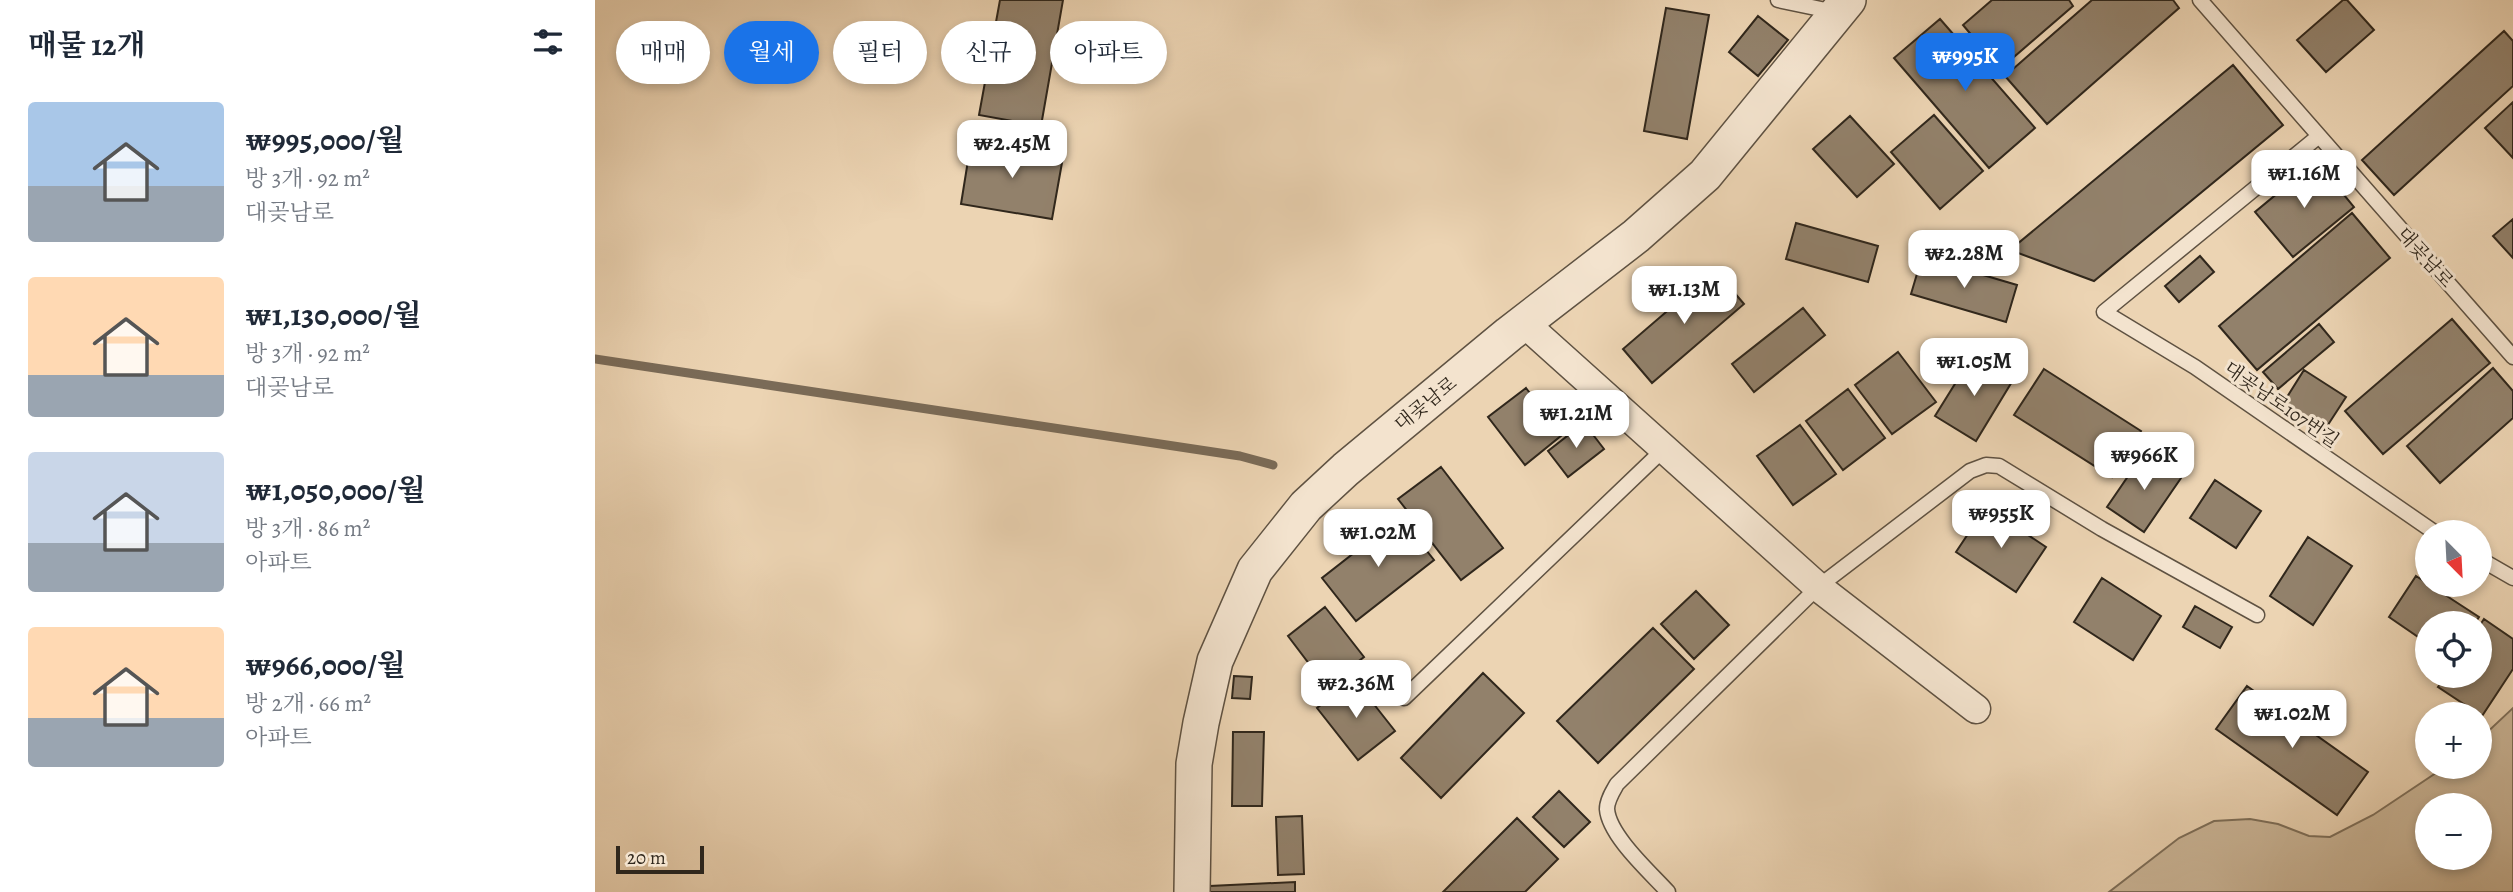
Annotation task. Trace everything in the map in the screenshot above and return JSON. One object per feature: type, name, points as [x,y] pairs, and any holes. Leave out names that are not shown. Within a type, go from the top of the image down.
[{"type":"street","name":"대곶남로","points":[[1192,892],[1194,764],[1201,723],[1215,661],[1255,570],[1280,536],[1316,497],[1386,435],[1636,236],[1705,175],[1843,6]]},
{"type":"street","points":[[1524,323],[1818,587],[1976,709]]},
{"type":"lane","name":"대곶남로","points":[[1778,0],[1843,6]]},
{"type":"lane","name":"대곶남로","points":[[2200,0],[2513,357]]},
{"type":"lane","name":"대곶남로107번길","points":[[2319,136],[2104,312],[2195,367],[2417,520]]},
{"type":"lane","points":[[1404,698],[1664,449]]},
{"type":"lane","points":[[1668,892],[1622,841],[1607,809],[1617,784],[1681,718],[1818,587],[1971,471],[1986,465],[1999,466],[2102,529],[2257,615]]},
{"type":"lane","points":[[2492,566],[2513,578]]},
{"type":"shaded area","points":[[2513,708],[2513,892],[2109,892],[2179,838],[2214,821],[2250,819],[2278,824],[2309,836],[2330,837],[2373,815],[2427,779],[2492,779],[2492,728]]},
{"type":"building","points":[[1000,0],[1063,0],[1059,21],[1050,21],[1050,74],[1041,126],[979,115],[985,84],[1036,84],[1036,21],[996,21]]},
{"type":"building","points":[[1992,0],[2069,0],[2073,6],[2000,69],[1963,25]]},
{"type":"building","points":[[2092,0],[2173,0],[2179,8],[2047,124],[2005,76]]},
{"type":"building","points":[[2343,0],[2347,0],[2374,30],[2326,72],[2297,40]]},
{"type":"building","points":[[1666,8],[1709,15],[1687,139],[1644,131]]},
{"type":"building","points":[[1758,16],[1788,40],[1758,76],[1729,52]]},
{"type":"building","points":[[1940,19],[2035,128],[1989,168],[1894,58]]},
{"type":"building","points":[[2504,31],[2513,41],[2513,86],[2394,195],[2362,160]]},
{"type":"building","points":[[2233,65],[2283,125],[2094,281],[2010,250]]},
{"type":"building","points":[[2513,102],[2513,158],[2485,128]]},
{"type":"building","points":[[1934,115],[1983,171],[1940,209],[1891,152]]},
{"type":"building","points":[[1850,116],[1894,164],[1857,197],[1813,149]]},
{"type":"building","points":[[971,142],[1063,157],[1052,219],[961,204]]},
{"type":"building","points":[[2308,168],[2326,173],[2354,207],[2293,257],[2255,212]]},
{"type":"building","points":[[2352,213],[2390,258],[2257,370],[2219,326]]},
{"type":"building","points":[[2513,219],[2513,258],[2493,236]]},
{"type":"building","points":[[1796,223],[1878,246],[1868,282],[1786,259]]},
{"type":"building","points":[[2200,256],[2214,272],[2179,302],[2165,286]]},
{"type":"building","points":[[1922,257],[2017,285],[2006,322],[1911,294]]},
{"type":"building","points":[[1715,270],[1744,304],[1652,383],[1623,349]]},
{"type":"building","points":[[1803,308],[1825,335],[1754,392],[1732,364]]},
{"type":"building","points":[[2452,319],[2490,363],[2383,454],[2345,411]]},
{"type":"building","points":[[2319,324],[2334,342],[2278,389],[2263,372]]},
{"type":"building","points":[[1898,352],[1936,402],[1892,434],[1855,385]]},
{"type":"building","points":[[1973,355],[2013,380],[1976,441],[1935,416]]},
{"type":"building","points":[[2493,368],[2513,391],[2513,418],[2440,483],[2407,446]]},
{"type":"building","points":[[2044,369],[2141,431],[2112,477],[2014,415]]},
{"type":"building","points":[[2304,370],[2346,397],[2324,431],[2282,405]]},
{"type":"building","points":[[1526,388],[1562,435],[1525,465],[1488,417]]},
{"type":"building","points":[[1848,389],[1885,438],[1843,470],[1806,421]]},
{"type":"building","points":[[1584,423],[1604,449],[1568,477],[1548,451]]},
{"type":"building","points":[[1800,425],[1836,474],[1793,505],[1757,456]]},
{"type":"building","points":[[2144,453],[2181,478],[2144,532],[2107,507]]},
{"type":"building","points":[[1441,467],[1503,548],[1461,580],[1398,499]]},
{"type":"building","points":[[2215,480],[2261,511],[2236,548],[2190,518]]},
{"type":"building","points":[[1986,507],[2046,547],[2016,592],[1956,552]]},
{"type":"building","points":[[1400,517],[1434,560],[1356,621],[1322,578]]},
{"type":"building","points":[[2308,537],[2352,566],[2313,625],[2270,596]]},
{"type":"building","points":[[2102,578],[2161,616],[2133,660],[2074,622]]},
{"type":"building","points":[[2415,578],[2415,597],[2448,597],[2470,611],[2415,611],[2415,635],[2389,617]]},
{"type":"building","points":[[1696,591],[1729,625],[1694,659],[1661,624]]},
{"type":"building","points":[[2195,606],[2232,627],[2220,648],[2183,627]]},
{"type":"building","points":[[1325,607],[1364,657],[1326,686],[1288,636]]},
{"type":"building","points":[[2492,625],[2513,639],[2513,669],[2491,702],[2461,702],[2440,688],[2492,688]]},
{"type":"building","points":[[1653,628],[1694,669],[1598,763],[1557,721]]},
{"type":"building","points":[[1483,673],[1524,713],[1441,798],[1401,758]]},
{"type":"building","points":[[1234,676],[1252,677],[1250,699],[1232,698]]},
{"type":"building","points":[[1354,679],[1395,731],[1358,760],[1317,708]]},
{"type":"building","points":[[2247,686],[2368,772],[2337,815],[2216,729]]},
{"type":"building","points":[[1233,732],[1264,732],[1262,806],[1232,806]]},
{"type":"building","points":[[1559,791],[1590,822],[1564,847],[1533,817]]},
{"type":"building","points":[[1302,816],[1304,874],[1278,875],[1276,817]]},
{"type":"building","points":[[1517,818],[1558,859],[1525,892],[1443,892]]},
{"type":"building","points":[[1295,882],[1295,892],[1210,892],[1210,886]]},
{"type":"waterway","points":[[595,359],[1240,456],[1273,465]]}]
